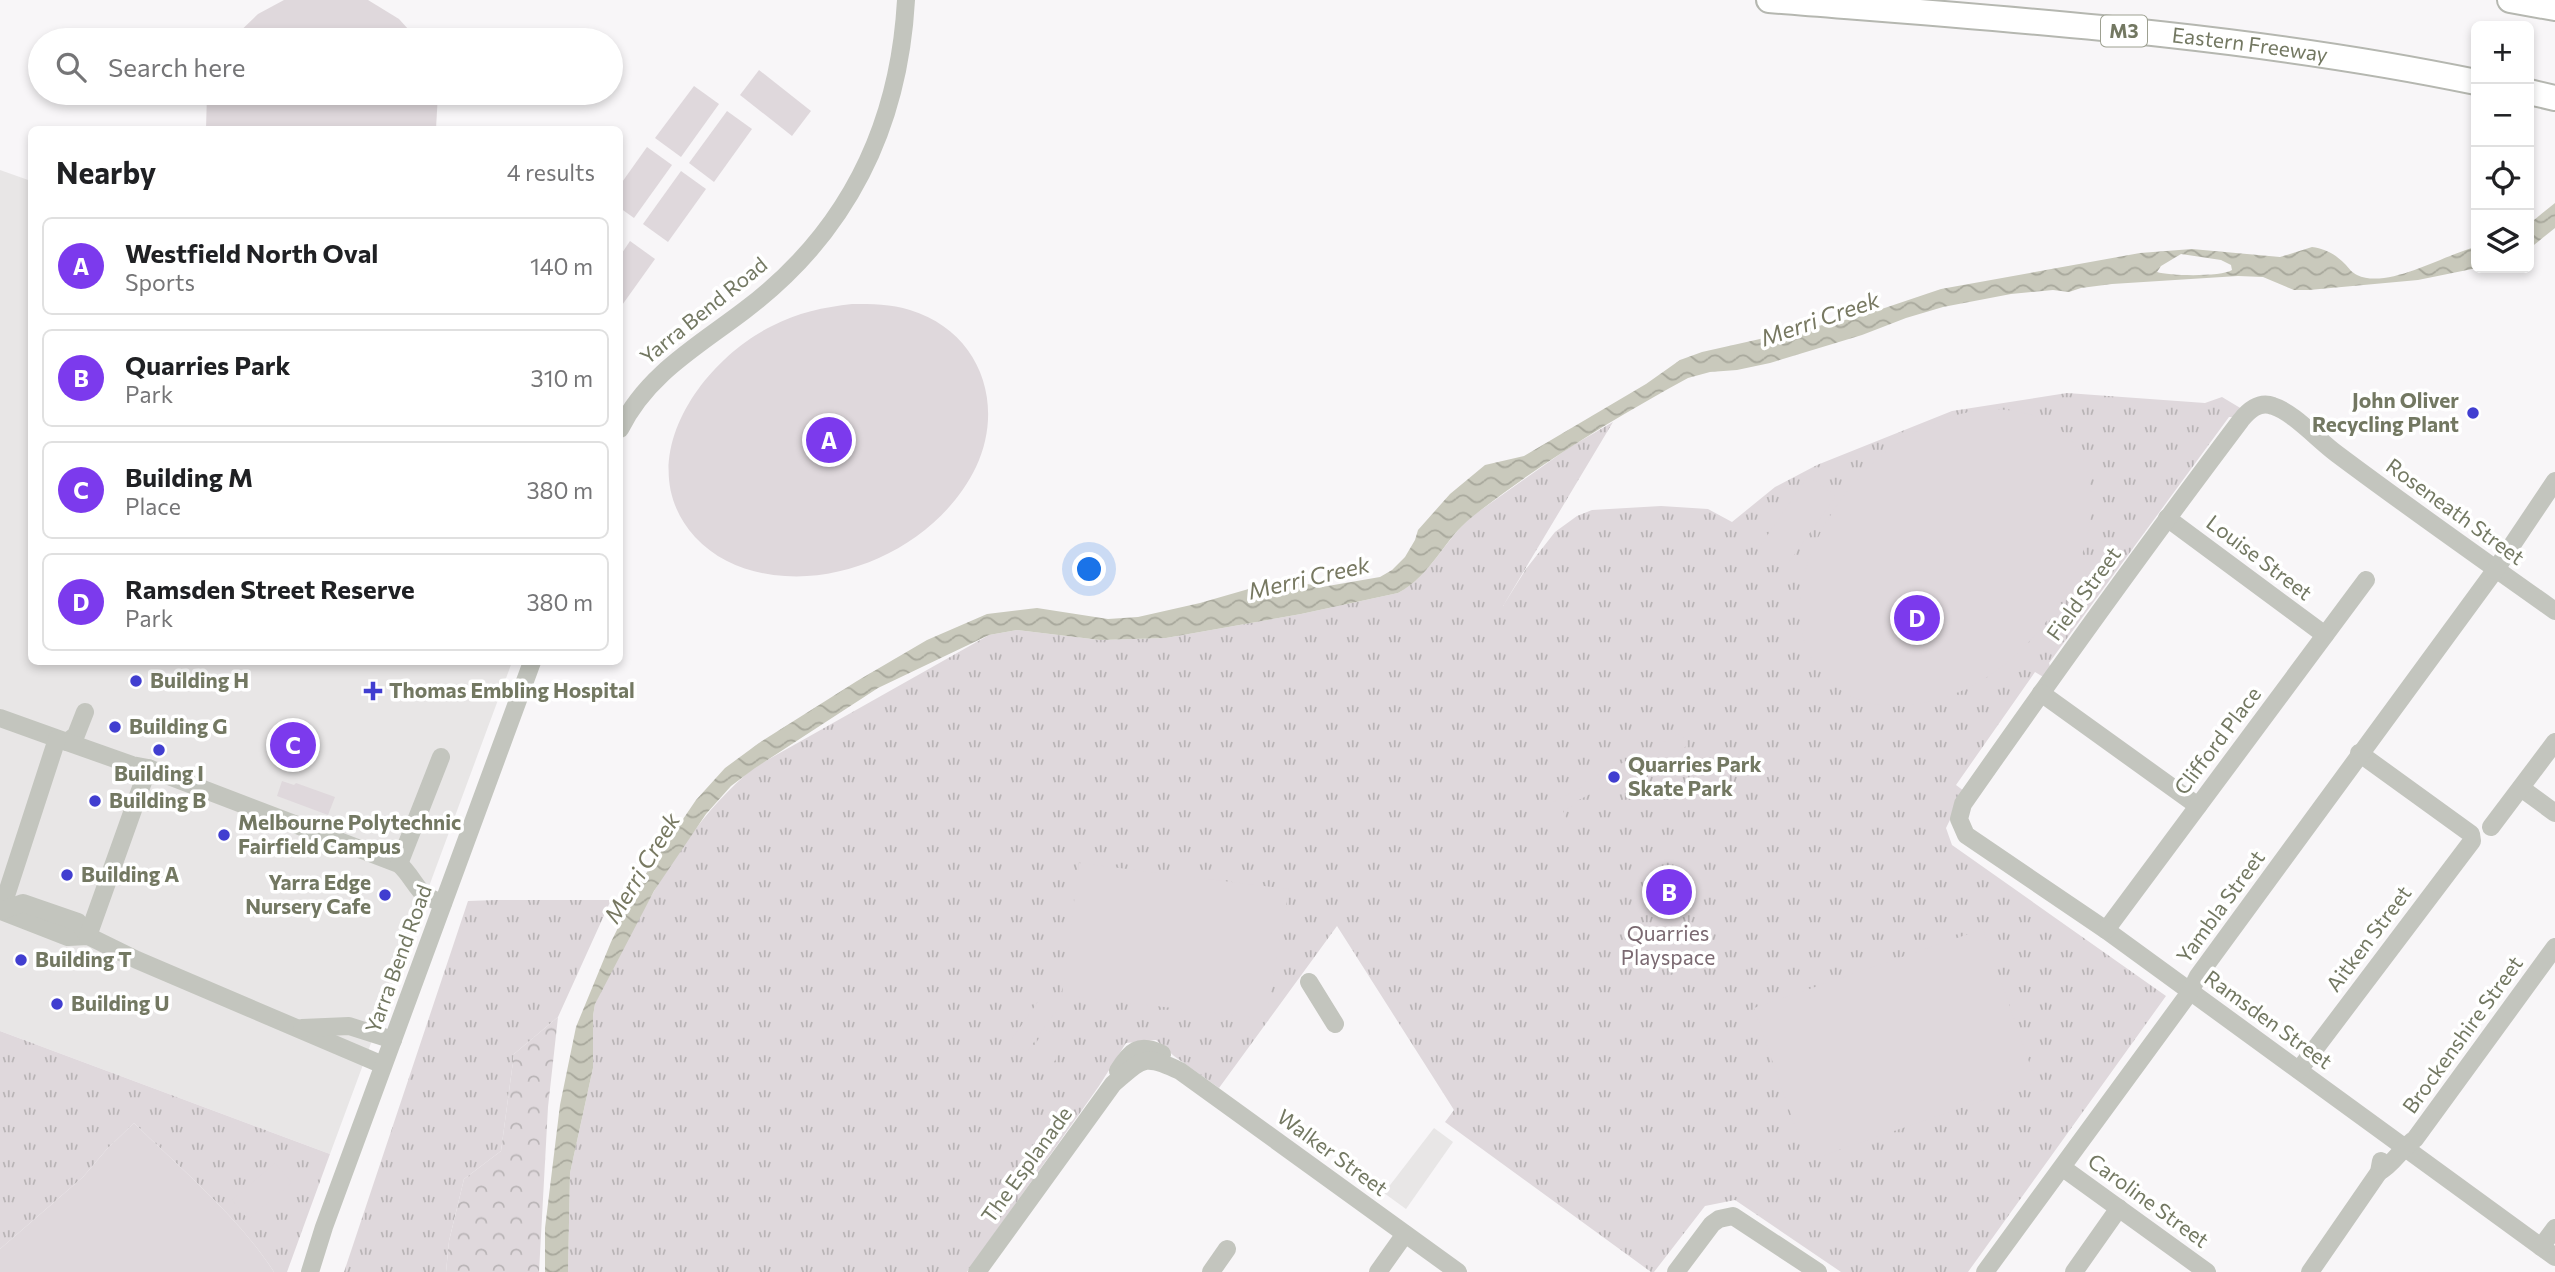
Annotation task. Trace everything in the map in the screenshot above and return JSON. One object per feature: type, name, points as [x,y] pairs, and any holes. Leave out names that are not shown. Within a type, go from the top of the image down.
[{"type":"highway","name":"Eastern Freeway","points":[[1769,0],[2155,34],[2309,53],[2471,81]]},
{"type":"highway","points":[[2510,0],[2555,8]]},
{"type":"street","name":"Yarra Bend Road","points":[[623,424],[635,402],[659,374],[766,294],[829,227],[856,183],[878,136],[895,83],[904,38],[906,0]]},
{"type":"street","name":"Field Street","points":[[1958,818],[1963,804],[2167,518],[2241,420],[2252,408],[2260,405]]},
{"type":"street","name":"Roseneath Street","points":[[2260,405],[2271,405],[2285,412],[2330,450],[2555,611]]},
{"type":"street","name":"Yambla Street","points":[[1985,1272],[2190,992],[2198,976],[2359,753],[2496,569],[2555,481]]},
{"type":"street","name":"Louise Street","points":[[2167,518],[2325,635]]},
{"type":"street","name":"Clifford Place","points":[[2106,930],[2366,580]]},
{"type":"street","name":"Yarra Bend Road","points":[[310,1272],[383,1065],[531,665]]},
{"type":"street","points":[[2041,693],[2198,806]]},
{"type":"street","points":[[1,911],[62,741],[76,735],[85,712]]},
{"type":"street","points":[[0,718],[132,765],[148,768],[399,864],[411,874],[425,896],[443,903]]},
{"type":"street","points":[[2491,827],[2555,742]]},
{"type":"street","name":"Aitken Street","points":[[2299,1070],[2472,841],[2471,834],[2359,753]]},
{"type":"street","points":[[399,864],[441,757]]},
{"type":"street","points":[[88,936],[148,768]]},
{"type":"street","points":[[2521,788],[2555,813]]},
{"type":"street","name":"Ramsden Street","points":[[1958,818],[1966,835],[2106,930],[2548,1252]]},
{"type":"street","points":[[1,911],[23,903],[78,922],[88,936],[137,960],[383,1065]]},
{"type":"street","name":"Brockenshire Street","points":[[2310,1272],[2379,1172],[2391,1164],[2399,1143],[2415,1139],[2555,947]]},
{"type":"street","points":[[1309,982],[1335,1024]]},
{"type":"street","points":[[298,1028],[349,1026],[393,1040]]},
{"type":"street","name":"Walker Street","points":[[1143,1054],[1160,1053],[1180,1071],[1458,1272]]},
{"type":"street","name":"The Esplanade","points":[[977,1272],[1113,1084],[1127,1056],[1143,1054]]},
{"type":"street","name":"Caroline Street","points":[[2063,1168],[2207,1272]]},
{"type":"street","points":[[2074,1272],[2119,1209]]},
{"type":"street","points":[[1676,1272],[1712,1224],[1719,1219],[1733,1216],[1818,1272]]},
{"type":"street","points":[[2548,1252],[2555,1228]]},
{"type":"street","points":[[1378,1272],[1405,1234]]},
{"type":"street","points":[[1211,1272],[1227,1249]]},
{"type":"shaded area","name":"Melbourne Polytechnic Fairfield Campus","points":[[0,170],[28,180],[28,665],[511,665],[330,1154],[0,1031]]},
{"type":"shaded area","points":[[1434,1128],[1453,1142],[1406,1209],[1384,1193]]},
{"type":"green space","points":[[284,0],[368,0],[399,19],[407,28],[243,28],[258,14]]},
{"type":"green space","points":[[759,70],[811,111],[792,136],[740,95]]},
{"type":"green space","points":[[694,86],[719,104],[681,157],[655,138]]},
{"type":"green space","points":[[207,105],[437,105],[436,126],[206,126]]},
{"type":"green space","points":[[727,111],[752,129],[714,182],[689,163]]},
{"type":"green space","points":[[647,147],[672,165],[634,218],[623,210],[623,181]]},
{"type":"green space","points":[[681,171],[706,189],[668,242],[643,224]]},
{"type":"green space","points":[[630,241],[655,259],[623,304],[623,252]]},
{"type":"green space","points":[[852,304],[889,305],[910,310],[934,320],[954,334],[969,352],[980,372],[988,418],[985,443],[976,467],[943,514],[921,533],[870,562],[813,576],[785,576],[748,569],[725,560],[695,537],[676,508],[669,478],[671,448],[681,418],[698,389],[720,364],[745,342],[791,318]]},
{"type":"green space","name":"Quarries Playspace","points":[[2067,393],[2205,403],[2222,397],[2242,409],[2236,417],[2229,417],[2049,663],[2051,670],[2045,678],[2035,672],[1956,785],[1964,791],[1946,828],[1952,845],[2166,996],[1968,1272],[1841,1272],[1735,1200],[1705,1206],[1654,1272],[1651,1272],[1445,1122],[1454,1110],[1337,926],[1219,1088],[1156,1040],[1126,1043],[1099,1086],[967,1272],[568,1272],[570,1173],[593,1068],[595,1004],[626,941],[688,838],[719,801],[755,767],[989,635],[1017,630],[1100,640],[1166,638],[1301,614],[1398,593],[1420,577],[1471,517],[1570,447],[1613,422],[1503,606],[1526,569],[1555,532],[1577,516],[1592,510],[1661,506],[1708,509],[1732,522],[1775,487],[1817,465],[1952,411]]},
{"type":"green space","points":[[1985,409],[2046,421],[2081,454],[2091,501],[2082,556],[2054,611],[2012,659],[1957,693],[1894,706],[1855,698],[1823,675],[1806,647],[1800,616],[1802,583],[1812,551],[1828,519],[1848,490],[1893,446],[1914,432],[1937,422]]},
{"type":"green space","points":[[1808,476],[1836,496],[1787,565],[1760,546]]},
{"type":"green space","name":"Quarries Park Skate Park","points":[[1681,733],[1688,746],[1682,748],[1684,753],[1672,760],[1676,766],[1665,772],[1660,765],[1610,790],[1607,785],[1575,802],[1576,804],[1563,811],[1570,826],[1563,828],[1550,804],[1585,785],[1583,783]]},
{"type":"green space","points":[[282,781],[294,785],[296,783],[335,797],[328,815],[277,796]]},
{"type":"green space","points":[[1079,863],[1289,889],[1266,1019],[1062,995]]},
{"type":"green space","points":[[611,900],[558,1017],[514,1054],[501,1151],[464,1179],[449,1241],[446,1272],[344,1272],[468,901]]},
{"type":"green space","points":[[1983,929],[2036,1082],[1807,1161],[1754,1008]]},
{"type":"green space","points":[[1042,996],[1058,1008],[1027,1052],[1011,1040]]},
{"type":"green space","points":[[558,1017],[548,1107],[539,1272],[446,1272],[449,1241],[464,1179],[501,1151],[514,1054]]},
{"type":"green space","points":[[1045,1029],[1067,1042],[1046,1074],[1025,1060]]},
{"type":"green space","points":[[0,1031],[330,1154],[287,1272],[274,1272],[226,1212],[134,1123],[83,1177],[0,1249]]},
{"type":"green space","points":[[134,1123],[226,1212],[274,1272],[0,1272],[0,1249],[83,1177]]},
{"type":"green space","points":[[275,1163],[292,1183],[248,1219],[232,1200]]},
{"type":"water","points":[[2555,203],[2555,228],[2534,245],[2534,220]]},
{"type":"water","points":[[2312,247],[2334,255],[2357,275],[2384,278],[2400,275],[2471,249],[2471,269],[2418,280],[2309,290],[2294,290],[2263,277],[2238,276],[2112,284],[2069,292],[2053,290],[2011,294],[1943,307],[1770,363],[1688,378],[1577,443],[1497,497],[1462,526],[1420,577],[1398,593],[1301,614],[1166,638],[1100,640],[1017,630],[989,635],[878,688],[731,786],[706,814],[654,891],[595,1004],[593,1068],[570,1173],[568,1272],[545,1272],[545,1228],[560,1105],[576,1027],[611,942],[641,881],[696,800],[725,768],[759,743],[857,681],[927,640],[987,614],[1037,608],[1108,619],[1138,617],[1200,603],[1283,579],[1322,587],[1380,577],[1405,557],[1418,530],[1450,494],[1485,465],[1524,456],[1646,384],[1680,360],[1702,352],[1858,317],[1941,289],[2140,253],[2192,249],[2280,257]],"holes":[[[2181,254],[2221,260],[2231,265],[2232,270],[2218,274],[2157,272],[2161,266]]]},
{"type":"place","name":"John Oliver Recycling Plant","points":[[2473,413]]},
{"type":"place","name":"Westfield North Oval","points":[[829,440]]},
{"type":"place","name":"Ramsden Street Reserve","points":[[1917,618]]},
{"type":"place","name":"Building H","points":[[136,681]]},
{"type":"place","name":"Thomas Embling Hospital","points":[[373,691]]},
{"type":"place","name":"Building G","points":[[115,727]]},
{"type":"place","name":"Building M","points":[[293,745]]},
{"type":"place","name":"Building I","points":[[159,750]]},
{"type":"place","name":"Quarries Park Skate Park","points":[[1614,777]]},
{"type":"place","name":"Building B","points":[[95,801]]},
{"type":"place","name":"Melbourne Polytechnic Fairfield Campus","points":[[224,835]]},
{"type":"place","name":"Building A","points":[[67,875]]},
{"type":"place","name":"Quarries Park","points":[[1669,892]]},
{"type":"place","name":"Yarra Edge Nursery Cafe","points":[[385,895]]},
{"type":"place","name":"Building T","points":[[21,960]]},
{"type":"place","name":"Building U","points":[[57,1004]]},
{"type":"water label","name":"Merri Creek","points":[[1820,319]]},
{"type":"water label","name":"Merri Creek","points":[[1309,578]]},
{"type":"water label","name":"Merri Creek","points":[[642,868]]}]
